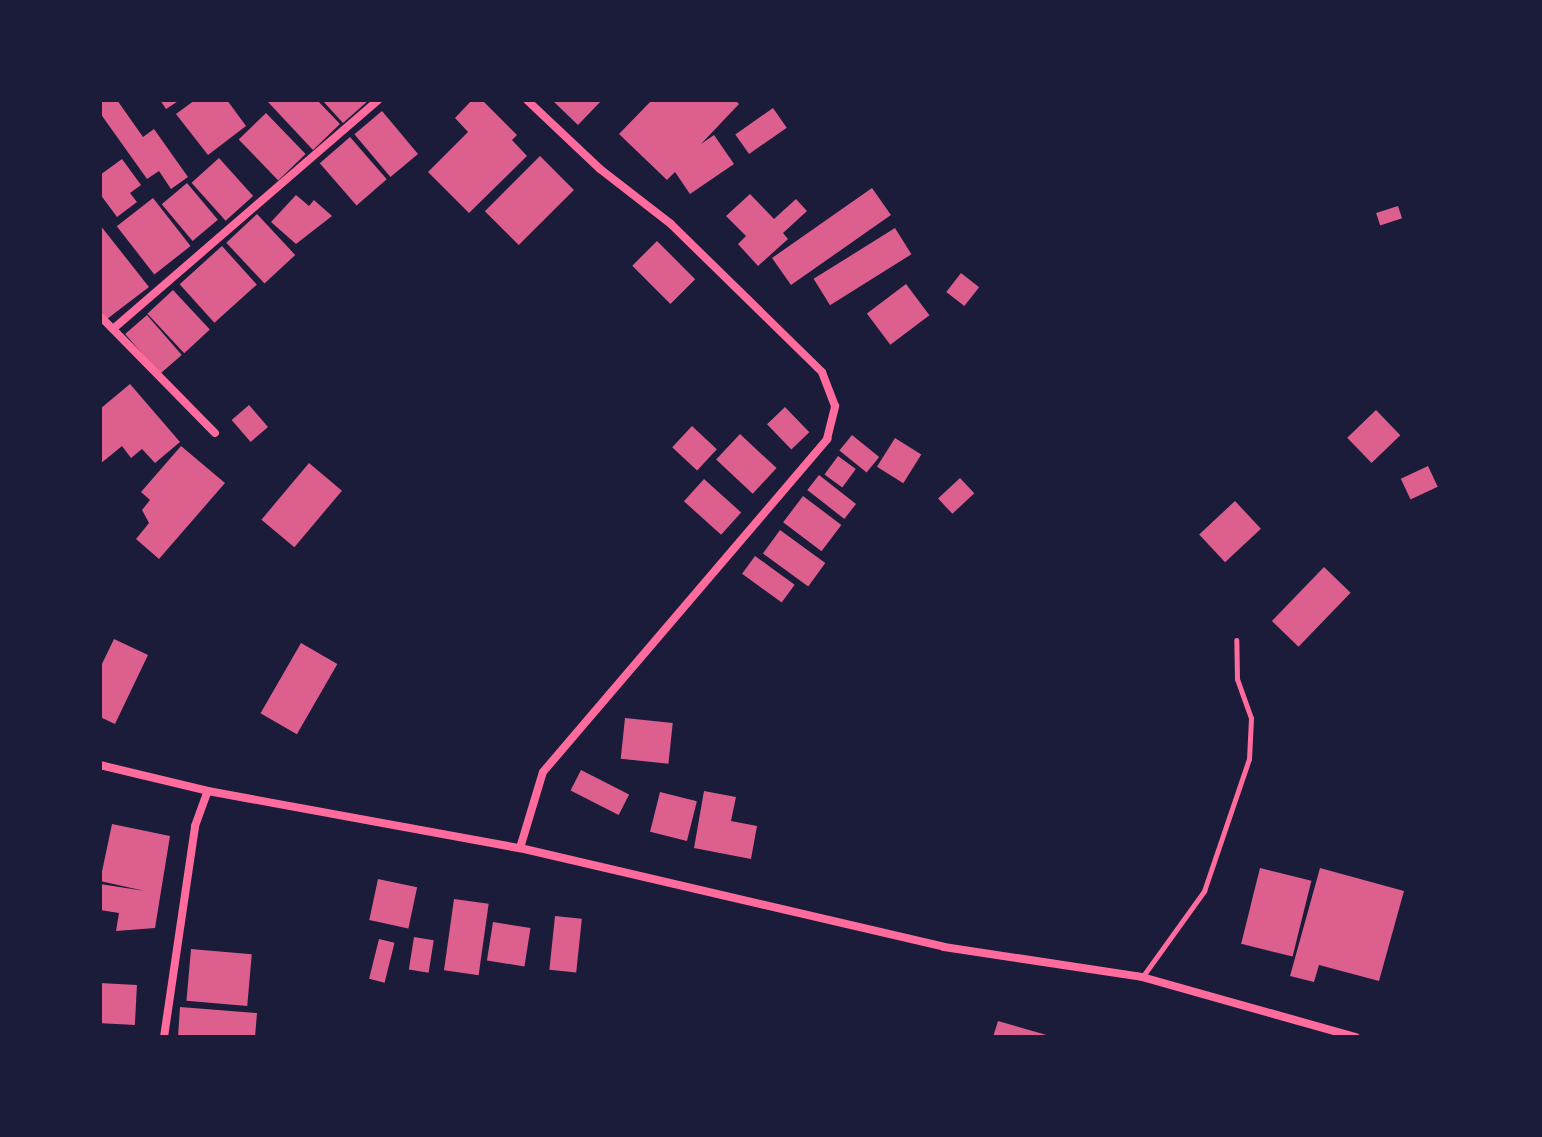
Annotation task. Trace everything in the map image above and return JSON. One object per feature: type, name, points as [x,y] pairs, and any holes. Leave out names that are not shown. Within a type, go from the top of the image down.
[{"type":"street","points":[[113,329],[378,100]]},
{"type":"street","points":[[520,848],[543,772],[827,439],[835,406],[822,372],[671,224],[600,169],[527,100]]},
{"type":"street","points":[[100,316],[215,433]]},
{"type":"street","points":[[100,765],[208,791],[520,848],[944,947],[1142,977],[1356,1037]]},
{"type":"street","points":[[164,1037],[195,826],[208,791]]},
{"type":"street","points":[[1315,1037],[1320,1027]]},
{"type":"lane","points":[[1142,977],[1204,891],[1249,759],[1251,718],[1237,679],[1236,640]]},
{"type":"building","points":[[100,100],[117,100],[143,137],[154,129],[188,177],[171,189],[159,171],[147,179],[100,113]]},
{"type":"building","points":[[160,100],[180,100],[166,109]]},
{"type":"building","points":[[195,100],[227,100],[246,126],[208,155],[176,114]]},
{"type":"building","points":[[317,100],[340,124],[313,150],[268,102]]},
{"type":"building","points":[[322,100],[369,100],[343,123]]},
{"type":"building","points":[[472,100],[482,100],[517,135],[512,140],[527,156],[469,213],[428,172],[468,132],[455,118]]},
{"type":"building","points":[[552,100],[602,100],[578,125]]},
{"type":"building","points":[[652,100],[735,100],[739,104],[701,144],[714,135],[734,164],[690,194],[675,172],[667,180],[619,134]]},
{"type":"building","points":[[773,108],[787,128],[749,154],[735,134]]},
{"type":"building","points":[[382,111],[418,154],[390,177],[354,134]]},
{"type":"building","points":[[266,113],[306,154],[278,180],[239,139]]},
{"type":"building","points":[[350,137],[387,179],[357,206],[320,163]]},
{"type":"building","points":[[540,156],[574,190],[519,245],[485,211]]},
{"type":"building","points":[[219,158],[253,196],[226,221],[192,183]]},
{"type":"building","points":[[122,159],[141,185],[130,193],[137,202],[117,217],[100,194],[100,175]]},
{"type":"building","points":[[187,183],[218,220],[193,241],[162,204]]},
{"type":"building","points":[[872,188],[891,215],[791,285],[772,258]]},
{"type":"building","points":[[750,194],[774,219],[796,199],[807,211],[783,233],[788,239],[758,266],[738,244],[746,236],[726,216]]},
{"type":"building","points":[[296,195],[309,206],[314,200],[332,216],[296,244],[271,222]]},
{"type":"building","points":[[153,198],[191,246],[154,274],[117,226]]},
{"type":"building","points":[[1398,206],[1402,218],[1380,225],[1376,213]]},
{"type":"building","points":[[257,214],[295,255],[264,284],[226,243]]},
{"type":"building","points":[[100,225],[149,287],[107,319],[100,310]]},
{"type":"building","points":[[895,228],[911,254],[830,305],[814,279]]},
{"type":"building","points":[[657,241],[695,279],[670,304],[632,266]]},
{"type":"building","points":[[222,246],[257,285],[214,323],[180,284]]},
{"type":"building","points":[[961,273],[979,287],[964,306],[946,292]]},
{"type":"building","points":[[906,284],[929,315],[890,345],[867,313]]},
{"type":"building","points":[[173,290],[210,329],[184,353],[147,314]]},
{"type":"building","points":[[147,315],[182,355],[160,374],[125,334]]},
{"type":"building","points":[[130,384],[180,442],[155,463],[142,449],[131,458],[122,446],[100,464],[100,409]]},
{"type":"building","points":[[249,405],[268,427],[251,442],[232,420]]},
{"type":"building","points":[[785,407],[809,432],[791,450],[767,424]]},
{"type":"building","points":[[1376,410],[1400,435],[1372,463],[1347,438]]},
{"type":"building","points":[[692,426],[717,449],[697,470],[672,447]]},
{"type":"building","points":[[740,434],[777,468],[753,494],[716,460]]},
{"type":"building","points":[[852,435],[879,457],[867,473],[839,451]]},
{"type":"building","points":[[895,438],[921,454],[903,483],[877,467]]},
{"type":"building","points":[[181,446],[225,483],[159,559],[136,539],[149,523],[142,510],[150,500],[141,492]]},
{"type":"building","points":[[838,456],[856,469],[842,488],[824,475]]},
{"type":"building","points":[[309,463],[342,491],[294,547],[261,520]]},
{"type":"building","points":[[1428,466],[1438,487],[1411,500],[1401,479]]},
{"type":"building","points":[[819,475],[856,504],[844,519],[807,490]]},
{"type":"building","points":[[960,478],[974,493],[952,514],[938,498]]},
{"type":"building","points":[[704,479],[741,512],[721,535],[684,501]]},
{"type":"building","points":[[803,496],[841,525],[821,551],[783,522]]},
{"type":"building","points":[[1235,501],[1261,529],[1225,562],[1199,534]]},
{"type":"building","points":[[780,530],[825,563],[808,586],[763,553]]},
{"type":"building","points":[[755,556],[795,585],[782,603],[742,574]]},
{"type":"building","points":[[1324,567],[1351,593],[1299,647],[1272,621]]},
{"type":"building","points":[[114,639],[148,655],[115,724],[100,717],[100,668]]},
{"type":"building","points":[[301,643],[337,664],[297,734],[260,713]]},
{"type":"building","points":[[625,718],[673,723],[668,764],[621,759]]},
{"type":"building","points":[[581,770],[629,795],[619,815],[571,790]]},
{"type":"building","points":[[704,791],[736,797],[731,821],[757,826],[751,859],[694,848]]},
{"type":"building","points":[[660,792],[697,801],[687,841],[650,832]]},
{"type":"building","points":[[112,824],[170,836],[155,928],[116,931],[119,913],[100,910],[100,884],[145,891],[100,881]]},
{"type":"building","points":[[1260,868],[1311,881],[1293,957],[1241,944]]},
{"type":"building","points":[[1320,868],[1404,891],[1379,981],[1319,965],[1314,982],[1290,976]]},
{"type":"building","points":[[378,879],[417,887],[408,928],[369,920]]},
{"type":"building","points":[[454,899],[489,904],[479,975],[444,970]]},
{"type":"building","points":[[555,916],[582,919],[576,973],[549,970]]},
{"type":"building","points":[[493,922],[531,928],[524,966],[487,961]]},
{"type":"building","points":[[414,937],[434,940],[429,973],[409,970]]},
{"type":"building","points":[[379,939],[395,943],[385,983],[369,979]]},
{"type":"building","points":[[191,949],[252,954],[247,1006],[186,1001]]},
{"type":"building","points":[[100,983],[137,985],[135,1025],[100,1023]]},
{"type":"building","points":[[180,1007],[257,1013],[255,1037],[178,1037]]},
{"type":"building","points":[[998,1021],[1050,1036],[1050,1037],[993,1037]]}]
